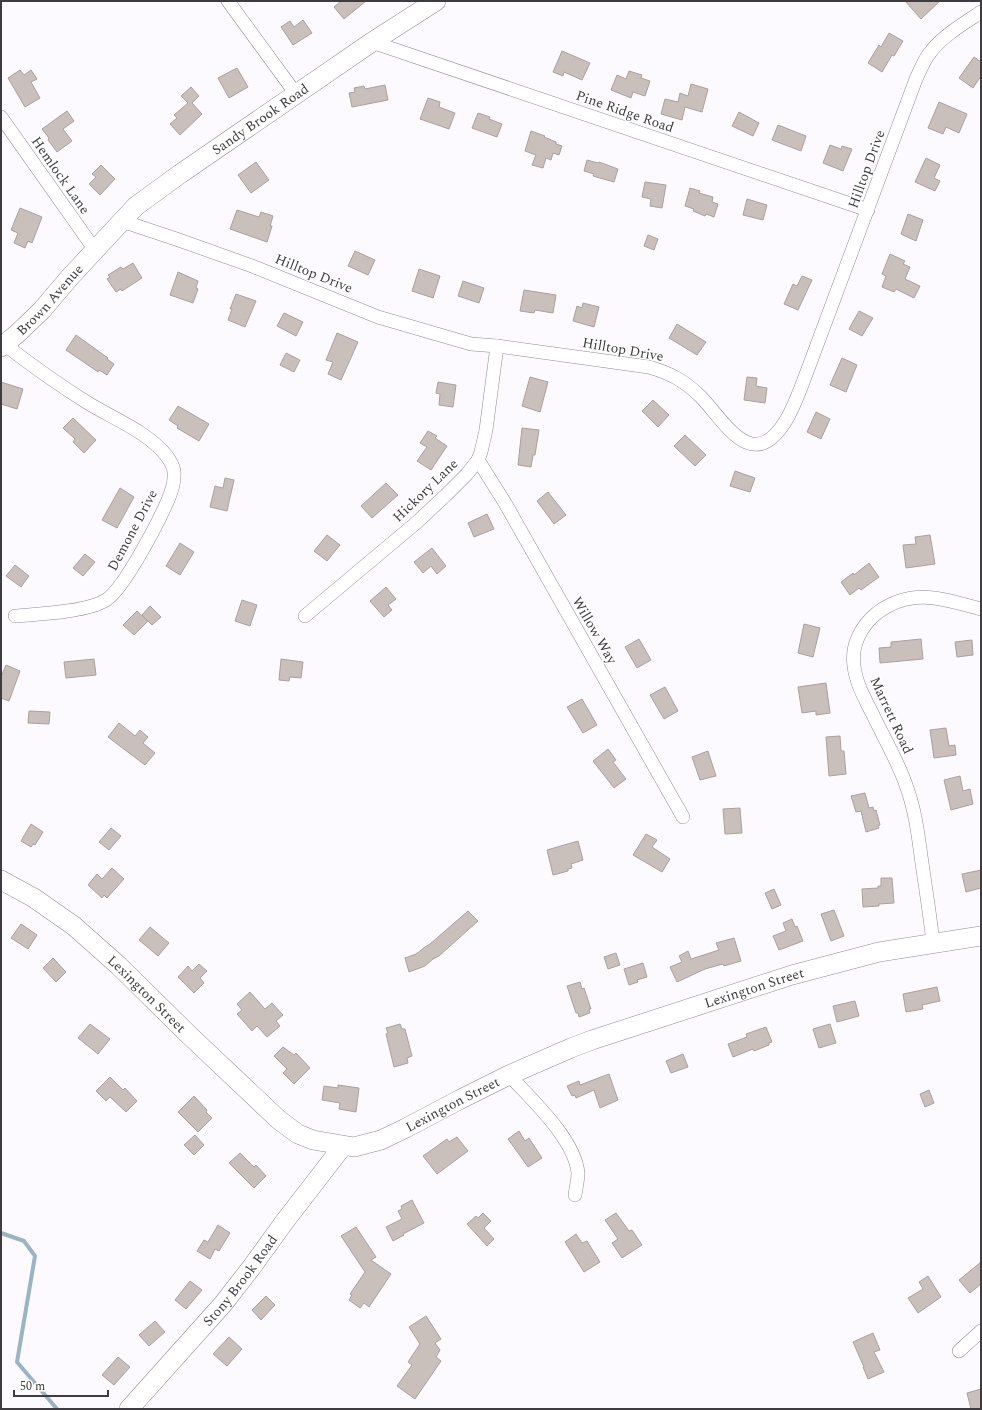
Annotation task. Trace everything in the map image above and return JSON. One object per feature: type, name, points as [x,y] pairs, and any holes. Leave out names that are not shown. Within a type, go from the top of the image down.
[{"type":"street","points":[[228,1],[296,94]]},
{"type":"street","name":"Sandy Brook Road","points":[[95,250],[136,206],[155,191],[372,42],[436,1]]},
{"type":"street","name":"Hilltop Drive","points":[[122,222],[245,263],[378,317],[471,344],[497,346],[649,367],[666,372],[677,378],[701,397],[727,428],[742,441],[751,444],[760,444],[770,440],[777,432],[785,422],[796,401],[916,79],[929,53],[938,43],[981,12]]},
{"type":"street","name":"Pine Ridge Road","points":[[372,42],[868,210]]},
{"type":"street","name":"Hemlock Lane","points":[[1,117],[95,250]]},
{"type":"street","name":"Brown Avenue","points":[[3,345],[42,310],[95,250]]},
{"type":"street","name":"Demone Drive","points":[[3,345],[67,390],[145,437],[165,454],[174,471],[174,479],[168,500],[144,547],[119,587],[108,600],[79,608],[15,616]]},
{"type":"street","name":"Hickory Lane","points":[[304,616],[416,523],[467,474],[478,460],[486,430],[497,346]]},
{"type":"street","name":"Willow Way","points":[[478,460],[509,510],[683,817]]},
{"type":"street","name":"Marrett Road","points":[[933,944],[913,809],[908,788],[858,683],[854,666],[855,648],[860,632],[870,619],[884,608],[902,599],[922,596],[948,600],[981,610]]},
{"type":"street","name":"Lexington Street","points":[[1,880],[34,898],[74,926],[119,966],[239,1083],[289,1128],[298,1134],[313,1140],[354,1147],[381,1140],[509,1075],[571,1048],[661,1017],[792,976],[879,952],[981,936]]},
{"type":"street","points":[[509,1075],[555,1125],[569,1149],[575,1161],[578,1174],[575,1195]]},
{"type":"street","name":"Stony Brook Road","points":[[129,1409],[223,1304],[343,1146]]},
{"type":"street","points":[[959,1351],[981,1331]]},
{"type":"building","points":[[341,1],[366,1],[344,19],[334,7]]},
{"type":"building","points":[[905,1],[940,1],[921,19]]},
{"type":"building","points":[[303,20],[312,33],[293,45],[281,27],[290,21],[294,27]]},
{"type":"building","points":[[889,33],[903,41],[894,56],[892,55],[882,72],[868,63],[879,45],[881,47]]},
{"type":"building","points":[[562,51],[590,63],[582,80],[564,72],[563,76],[553,72]]},
{"type":"building","points":[[974,57],[981,62],[981,76],[973,88],[959,78]]},
{"type":"building","points":[[237,68],[248,87],[229,98],[218,78]]},
{"type":"building","points":[[20,70],[24,75],[31,70],[37,79],[31,82],[40,98],[25,107],[8,78]]},
{"type":"building","points":[[629,71],[642,75],[641,78],[650,81],[645,96],[633,92],[631,98],[611,90],[617,75],[626,79]]},
{"type":"building","points":[[691,84],[708,89],[702,112],[685,107],[682,120],[661,114],[665,99],[678,102],[680,93],[688,96]]},
{"type":"building","points":[[385,85],[388,100],[352,107],[349,93],[355,92],[354,88],[364,86],[365,89]]},
{"type":"building","points":[[191,87],[199,96],[192,103],[202,114],[180,135],[170,124],[177,118],[174,115],[188,103],[181,96]]},
{"type":"building","points":[[428,98],[440,102],[439,107],[455,113],[449,129],[420,119]]},
{"type":"building","points":[[939,102],[967,114],[959,133],[946,127],[943,134],[928,128]]},
{"type":"building","points":[[67,111],[74,121],[63,129],[72,141],[57,152],[42,129]]},
{"type":"building","points":[[739,112],[759,123],[753,136],[732,126]]},
{"type":"building","points":[[478,113],[490,117],[489,119],[502,124],[497,137],[472,128]]},
{"type":"building","points":[[778,125],[806,136],[801,151],[772,140]]},
{"type":"building","points":[[531,131],[545,136],[544,137],[562,146],[559,155],[553,153],[551,160],[546,158],[543,168],[532,165],[536,155],[525,151]]},
{"type":"building","points":[[830,145],[841,149],[842,146],[852,149],[843,171],[823,163]]},
{"type":"building","points":[[926,158],[940,165],[934,178],[940,181],[935,191],[915,182]]},
{"type":"building","points":[[587,160],[599,162],[618,169],[614,182],[593,176],[594,174],[584,171]]},
{"type":"building","points":[[256,162],[269,180],[251,193],[238,175]]},
{"type":"building","points":[[101,165],[115,179],[100,195],[89,184],[96,177],[92,174]]},
{"type":"building","points":[[645,182],[666,185],[662,208],[650,206],[651,199],[642,197]]},
{"type":"building","points":[[690,188],[700,191],[699,193],[713,197],[712,202],[718,204],[714,217],[706,214],[705,216],[693,211],[694,209],[685,206]]},
{"type":"building","points":[[747,199],[767,205],[763,220],[743,215]]},
{"type":"building","points":[[20,208],[42,217],[32,243],[28,241],[25,248],[14,243],[18,233],[11,230]]},
{"type":"building","points":[[237,210],[259,217],[261,212],[273,216],[270,226],[272,226],[267,242],[230,229]]},
{"type":"building","points":[[908,214],[923,220],[916,241],[901,234]]},
{"type":"building","points":[[648,235],[658,239],[654,250],[644,246]]},
{"type":"building","points":[[355,251],[375,260],[368,275],[348,266]]},
{"type":"building","points":[[890,254],[905,261],[903,264],[910,267],[905,279],[920,286],[914,298],[896,289],[894,292],[882,287],[886,276],[882,274]]},
{"type":"building","points":[[133,263],[142,278],[122,291],[121,289],[116,292],[107,279],[110,277],[108,275],[121,267],[123,269]]},
{"type":"building","points":[[419,269],[440,276],[433,298],[412,291]]},
{"type":"building","points":[[178,272],[198,281],[196,288],[198,289],[193,303],[170,295]]},
{"type":"building","points":[[802,276],[812,280],[798,310],[784,304],[793,284],[797,286]]},
{"type":"building","points":[[463,281],[484,288],[479,303],[458,296]]},
{"type":"building","points":[[524,290],[556,295],[553,313],[535,310],[534,313],[520,311]]},
{"type":"building","points":[[236,294],[256,301],[245,327],[228,320],[232,309],[230,309]]},
{"type":"building","points":[[583,303],[599,307],[594,327],[573,321],[577,306],[582,308]]},
{"type":"building","points":[[859,311],[873,318],[862,336],[849,329]]},
{"type":"building","points":[[284,313],[303,322],[296,336],[277,326]]},
{"type":"building","points":[[677,324],[706,342],[697,355],[669,338]]},
{"type":"building","points":[[337,333],[358,342],[341,380],[328,374],[333,362],[326,360]]},
{"type":"building","points":[[76,335],[114,364],[107,375],[99,370],[98,372],[66,350]]},
{"type":"building","points":[[286,353],[300,360],[294,372],[280,365]]},
{"type":"building","points":[[842,358],[857,365],[846,392],[830,385]]},
{"type":"building","points":[[530,377],[548,382],[540,412],[522,406]]},
{"type":"building","points":[[747,377],[757,378],[756,386],[767,388],[765,403],[744,400]]},
{"type":"building","points":[[1,382],[23,389],[17,409],[1,404]]},
{"type":"building","points":[[438,382],[456,385],[453,407],[439,405],[440,394],[436,393]]},
{"type":"building","points":[[653,400],[669,415],[658,427],[642,411]]},
{"type":"building","points":[[178,406],[209,424],[199,441],[177,428],[178,426],[169,420]]},
{"type":"building","points":[[816,412],[830,419],[821,439],[807,432]]},
{"type":"building","points":[[73,418],[96,440],[84,453],[73,442],[75,439],[63,428]]},
{"type":"building","points":[[522,428],[539,430],[535,455],[533,455],[531,467],[518,465]]},
{"type":"building","points":[[428,431],[437,436],[435,438],[447,446],[431,470],[417,461],[427,447],[420,443]]},
{"type":"building","points":[[685,435],[706,455],[695,466],[674,446]]},
{"type":"building","points":[[735,471],[755,478],[750,492],[730,486]]},
{"type":"building","points":[[225,478],[234,480],[227,511],[210,507],[215,486],[223,488]]},
{"type":"building","points":[[386,483],[398,495],[372,518],[361,506]]},
{"type":"building","points":[[120,488],[134,497],[117,528],[102,520]]},
{"type":"building","points":[[548,492],[566,515],[554,524],[537,501]]},
{"type":"building","points":[[487,514],[494,529],[474,537],[468,523]]},
{"type":"building","points":[[327,535],[340,545],[327,561],[314,551]]},
{"type":"building","points":[[930,535],[935,564],[906,568],[903,545],[916,544],[915,537]]},
{"type":"building","points":[[180,543],[194,552],[180,575],[166,566]]},
{"type":"building","points":[[432,548],[446,566],[437,574],[431,566],[423,573],[414,562]]},
{"type":"building","points":[[85,554],[95,562],[83,576],[73,568]]},
{"type":"building","points":[[869,563],[879,577],[861,590],[859,588],[850,595],[841,582],[853,573],[854,575]]},
{"type":"building","points":[[15,565],[29,576],[21,587],[6,576]]},
{"type":"building","points":[[386,587],[396,599],[388,605],[392,610],[384,617],[370,601]]},
{"type":"building","points":[[242,600],[257,605],[250,626],[235,621]]},
{"type":"building","points":[[150,606],[161,617],[152,625],[142,615]]},
{"type":"building","points":[[137,611],[148,621],[134,635],[123,625]]},
{"type":"building","points":[[804,624],[820,628],[813,657],[798,653]]},
{"type":"building","points":[[639,639],[651,660],[637,668],[625,647]]},
{"type":"building","points":[[921,639],[923,659],[880,663],[879,648],[891,647],[891,642]]},
{"type":"building","points":[[972,640],[973,655],[957,657],[955,642]]},
{"type":"building","points":[[94,659],[96,675],[66,678],[64,662]]},
{"type":"building","points":[[281,659],[303,662],[301,678],[290,677],[289,681],[279,680]]},
{"type":"building","points":[[6,665],[20,671],[9,701],[1,698],[1,677]]},
{"type":"building","points":[[826,683],[830,713],[816,715],[816,711],[802,713],[798,687]]},
{"type":"building","points":[[665,687],[678,711],[664,719],[650,695]]},
{"type":"building","points":[[582,699],[597,725],[583,733],[567,707]]},
{"type":"building","points":[[29,711],[50,712],[49,724],[28,723]]},
{"type":"building","points":[[119,723],[135,736],[140,730],[148,737],[143,743],[155,753],[145,765],[108,737]]},
{"type":"building","points":[[946,728],[949,746],[955,745],[956,755],[934,758],[930,730]]},
{"type":"building","points":[[840,736],[841,751],[844,751],[846,774],[829,776],[826,737]]},
{"type":"building","points":[[608,749],[616,760],[613,762],[626,779],[614,788],[593,761]]},
{"type":"building","points":[[708,751],[716,776],[700,780],[692,757]]},
{"type":"building","points":[[960,776],[963,791],[970,789],[973,804],[951,810],[944,780]]},
{"type":"building","points":[[865,793],[869,808],[873,807],[874,811],[876,810],[880,825],[878,826],[879,828],[866,832],[861,811],[856,812],[851,796]]},
{"type":"building","points":[[740,808],[742,833],[725,834],[723,809]]},
{"type":"building","points":[[31,824],[43,832],[35,845],[33,844],[31,847],[21,841]]},
{"type":"building","points":[[111,828],[121,836],[109,850],[99,842]]},
{"type":"building","points":[[646,834],[657,840],[652,847],[670,859],[662,872],[633,855]]},
{"type":"building","points":[[578,841],[583,860],[571,864],[572,868],[568,869],[568,871],[553,875],[547,850]]},
{"type":"building","points":[[112,868],[124,879],[107,898],[104,895],[102,898],[88,885],[97,874],[102,879]]},
{"type":"building","points":[[981,870],[981,888],[966,892],[962,874]]},
{"type":"building","points":[[881,878],[892,878],[894,903],[863,907],[862,889],[878,888],[878,886],[881,886]]},
{"type":"building","points":[[774,889],[781,905],[772,909],[765,893]]},
{"type":"building","points":[[834,910],[844,936],[831,941],[821,914]]},
{"type":"building","points":[[468,911],[478,921],[439,956],[425,966],[409,972],[405,958],[416,954],[430,944]]},
{"type":"building","points":[[792,919],[795,927],[797,926],[803,941],[779,950],[773,936],[786,931],[783,923]]},
{"type":"building","points":[[21,924],[37,935],[28,949],[11,938]]},
{"type":"building","points":[[150,927],[169,943],[158,956],[139,940]]},
{"type":"building","points":[[734,938],[741,961],[705,969],[677,982],[670,967],[682,962],[679,956],[688,951],[691,959],[719,950],[716,943]]},
{"type":"building","points":[[616,953],[620,965],[608,969],[604,957]]},
{"type":"building","points":[[53,958],[66,972],[56,982],[43,968]]},
{"type":"building","points":[[643,963],[647,977],[637,980],[638,982],[629,985],[624,969]]},
{"type":"building","points":[[199,964],[207,971],[200,978],[204,983],[194,993],[178,977],[188,966],[192,971]]},
{"type":"building","points":[[580,982],[582,989],[584,988],[591,1009],[589,1009],[590,1013],[579,1017],[578,1013],[576,1013],[567,986]]},
{"type":"building","points":[[937,987],[940,1001],[922,1005],[923,1009],[906,1012],[903,994]]},
{"type":"building","points":[[250,992],[265,1009],[272,1003],[283,1015],[276,1021],[280,1026],[267,1037],[257,1026],[252,1031],[237,1014],[242,1010],[237,1004]]},
{"type":"building","points":[[855,1001],[859,1016],[837,1022],[833,1006]]},
{"type":"building","points":[[90,1024],[110,1039],[98,1054],[78,1038]]},
{"type":"building","points":[[400,1024],[402,1029],[405,1029],[412,1056],[407,1058],[408,1063],[394,1067],[386,1034],[388,1033],[386,1028]]},
{"type":"building","points":[[830,1024],[836,1043],[819,1048],[813,1029]]},
{"type":"building","points":[[766,1027],[772,1042],[769,1043],[769,1045],[754,1051],[753,1049],[733,1057],[728,1044],[747,1037],[746,1034]]},
{"type":"building","points":[[283,1047],[294,1055],[296,1053],[310,1068],[294,1084],[283,1073],[287,1069],[274,1056]]},
{"type":"building","points":[[683,1054],[688,1067],[671,1073],[666,1061]]},
{"type":"building","points":[[609,1074],[618,1100],[600,1108],[594,1090],[576,1098],[575,1095],[572,1096],[567,1086],[579,1081],[580,1085]]},
{"type":"building","points":[[110,1077],[123,1090],[125,1088],[137,1101],[126,1112],[110,1097],[106,1101],[96,1091]]},
{"type":"building","points":[[338,1085],[359,1088],[356,1112],[339,1109],[340,1103],[322,1100],[324,1086],[338,1088]]},
{"type":"building","points":[[929,1090],[934,1103],[925,1107],[920,1094]]},
{"type":"building","points":[[194,1096],[212,1118],[198,1132],[178,1112]]},
{"type":"building","points":[[519,1131],[525,1141],[529,1138],[542,1158],[528,1167],[508,1139]]},
{"type":"building","points":[[195,1135],[204,1145],[194,1155],[184,1145]]},
{"type":"building","points":[[457,1137],[468,1151],[437,1174],[423,1156],[447,1139],[449,1142]]},
{"type":"building","points":[[240,1153],[254,1167],[256,1165],[266,1176],[254,1188],[229,1163]]},
{"type":"building","points":[[412,1200],[424,1223],[393,1241],[386,1227],[402,1219],[398,1211],[402,1209],[401,1206]]},
{"type":"building","points":[[483,1213],[491,1221],[484,1228],[494,1239],[487,1246],[467,1224],[476,1216],[478,1218]]},
{"type":"building","points":[[616,1213],[629,1231],[632,1230],[642,1245],[622,1258],[612,1243],[618,1239],[605,1220]]},
{"type":"building","points":[[218,1225],[230,1233],[219,1251],[215,1249],[210,1259],[197,1251],[204,1240],[208,1242]]},
{"type":"building","points":[[356,1227],[376,1257],[371,1260],[391,1274],[369,1307],[364,1303],[360,1308],[349,1300],[352,1295],[350,1294],[365,1272],[341,1236]]},
{"type":"building","points":[[576,1234],[582,1243],[587,1241],[600,1262],[584,1272],[565,1242]]},
{"type":"building","points":[[981,1262],[981,1284],[970,1293],[959,1280]]},
{"type":"building","points":[[928,1276],[941,1297],[918,1313],[908,1298],[923,1289],[919,1282]]},
{"type":"building","points":[[190,1281],[202,1290],[186,1309],[175,1300]]},
{"type":"building","points":[[266,1296],[275,1305],[261,1320],[252,1310]]},
{"type":"building","points":[[426,1316],[441,1339],[435,1343],[440,1350],[436,1357],[441,1361],[415,1399],[397,1386],[412,1365],[408,1362],[420,1344],[409,1327]]},
{"type":"building","points":[[155,1321],[165,1332],[149,1346],[139,1335]]},
{"type":"building","points":[[873,1333],[880,1350],[874,1352],[884,1372],[868,1379],[853,1342]]},
{"type":"building","points":[[229,1337],[242,1349],[227,1366],[213,1354]]},
{"type":"building","points":[[118,1357],[130,1367],[114,1385],[102,1375]]},
{"type":"building","points":[[981,1389],[981,1409],[971,1409],[967,1393]]},
{"type":"waterway","points":[[1,1233],[24,1241],[35,1256],[17,1362],[57,1409]]}]
